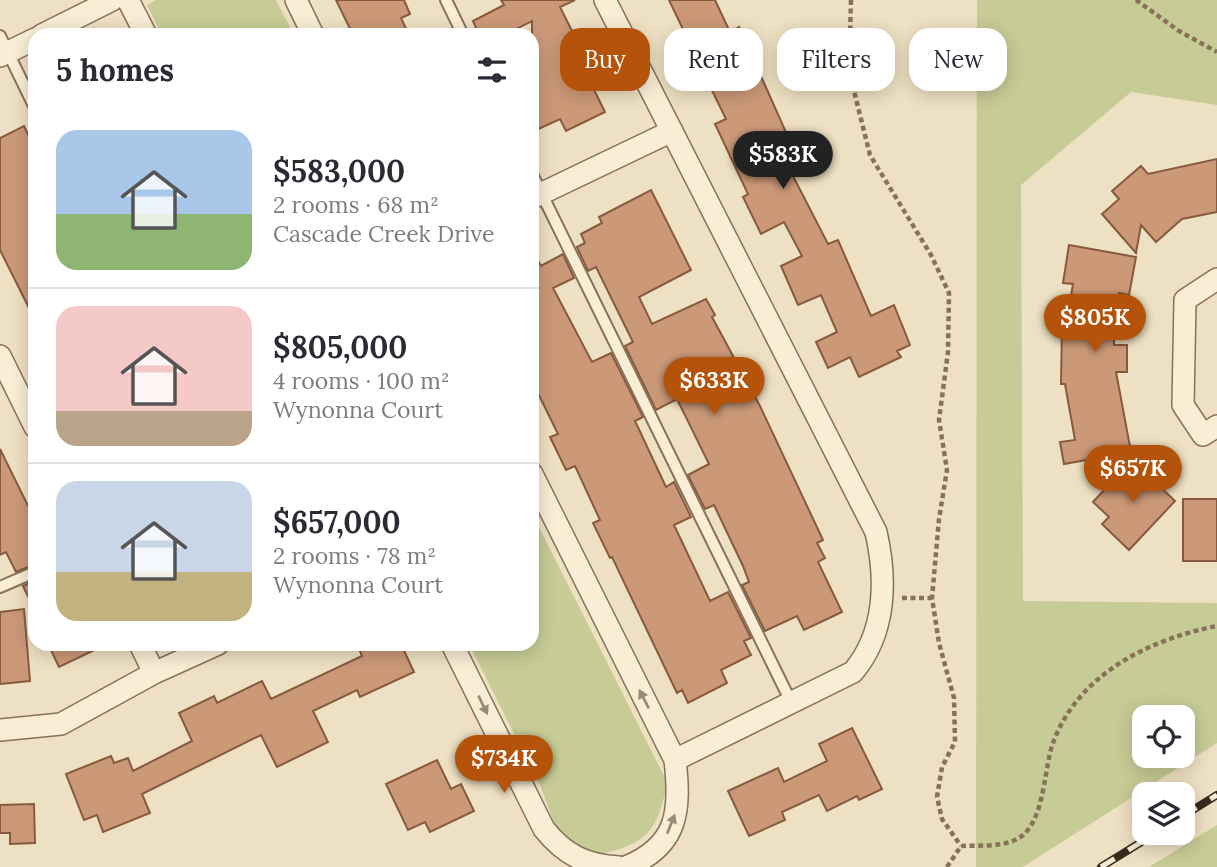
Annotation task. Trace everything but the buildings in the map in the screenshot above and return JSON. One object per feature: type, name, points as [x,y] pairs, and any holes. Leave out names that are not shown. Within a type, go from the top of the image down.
[{"type":"street","points":[[56,28],[112,0]]},
{"type":"street","points":[[128,0],[142,28]]},
{"type":"street","points":[[296,0],[310,28]]},
{"type":"street","points":[[605,0],[876,532],[882,561],[880,611],[868,654],[853,671],[675,760]]},
{"type":"street","points":[[3,48],[28,41]]},
{"type":"street","points":[[539,195],[672,131]]},
{"type":"street","points":[[1217,279],[1185,300],[1183,405],[1203,435],[1217,426]]},
{"type":"street","points":[[0,356],[28,413]]},
{"type":"street","points":[[539,488],[675,760],[679,794],[674,821],[659,850],[626,867]]},
{"type":"street","points":[[143,651],[154,673]]},
{"type":"street","points":[[0,730],[61,724],[154,673],[203,651]]},
{"type":"street","points":[[456,651],[544,829],[559,848],[577,859],[597,866],[619,867]]},
{"type":"lane","points":[[446,0],[460,28]]},
{"type":"lane","points":[[3,48],[28,95]]},
{"type":"lane","points":[[539,200],[791,702]]},
{"type":"lane","points":[[0,587],[28,575]]},
{"type":"path","points":[[850,0],[849,71],[870,155],[931,255],[949,293],[948,352],[939,420],[947,470],[939,519],[933,598],[939,643],[954,698],[955,742],[942,767],[937,797],[942,818],[961,846]]},
{"type":"path","points":[[1136,0],[1180,31],[1217,52]]},
{"type":"path","points":[[961,846],[1000,845],[1023,835],[1034,817],[1053,743],[1074,705],[1097,680],[1130,655],[1198,630],[1217,626]]},
{"type":"path","points":[[947,867],[961,846]]},
{"type":"green space","points":[[156,0],[276,0],[290,28],[158,28],[147,5]]},
{"type":"green space","points":[[977,0],[1217,0],[1217,105],[1131,92],[1021,185],[1023,601],[1217,603],[1217,743],[1195,757],[1195,705],[1132,705],[1132,768],[1178,768],[1156,782],[1132,782],[1132,797],[1023,867],[976,867],[977,91],[1007,91],[1007,28],[977,28]]},
{"type":"green space","points":[[539,527],[667,782],[659,813],[647,834],[627,846],[597,855],[559,836],[540,785],[473,651],[539,651]]},
{"type":"green space","points":[[1217,825],[1217,867],[1149,867],[1185,845],[1195,845],[1195,839]]},
{"type":"railway","points":[[1195,809],[1217,795]]},
{"type":"railway","points":[[1101,867],[1137,845]]}]
